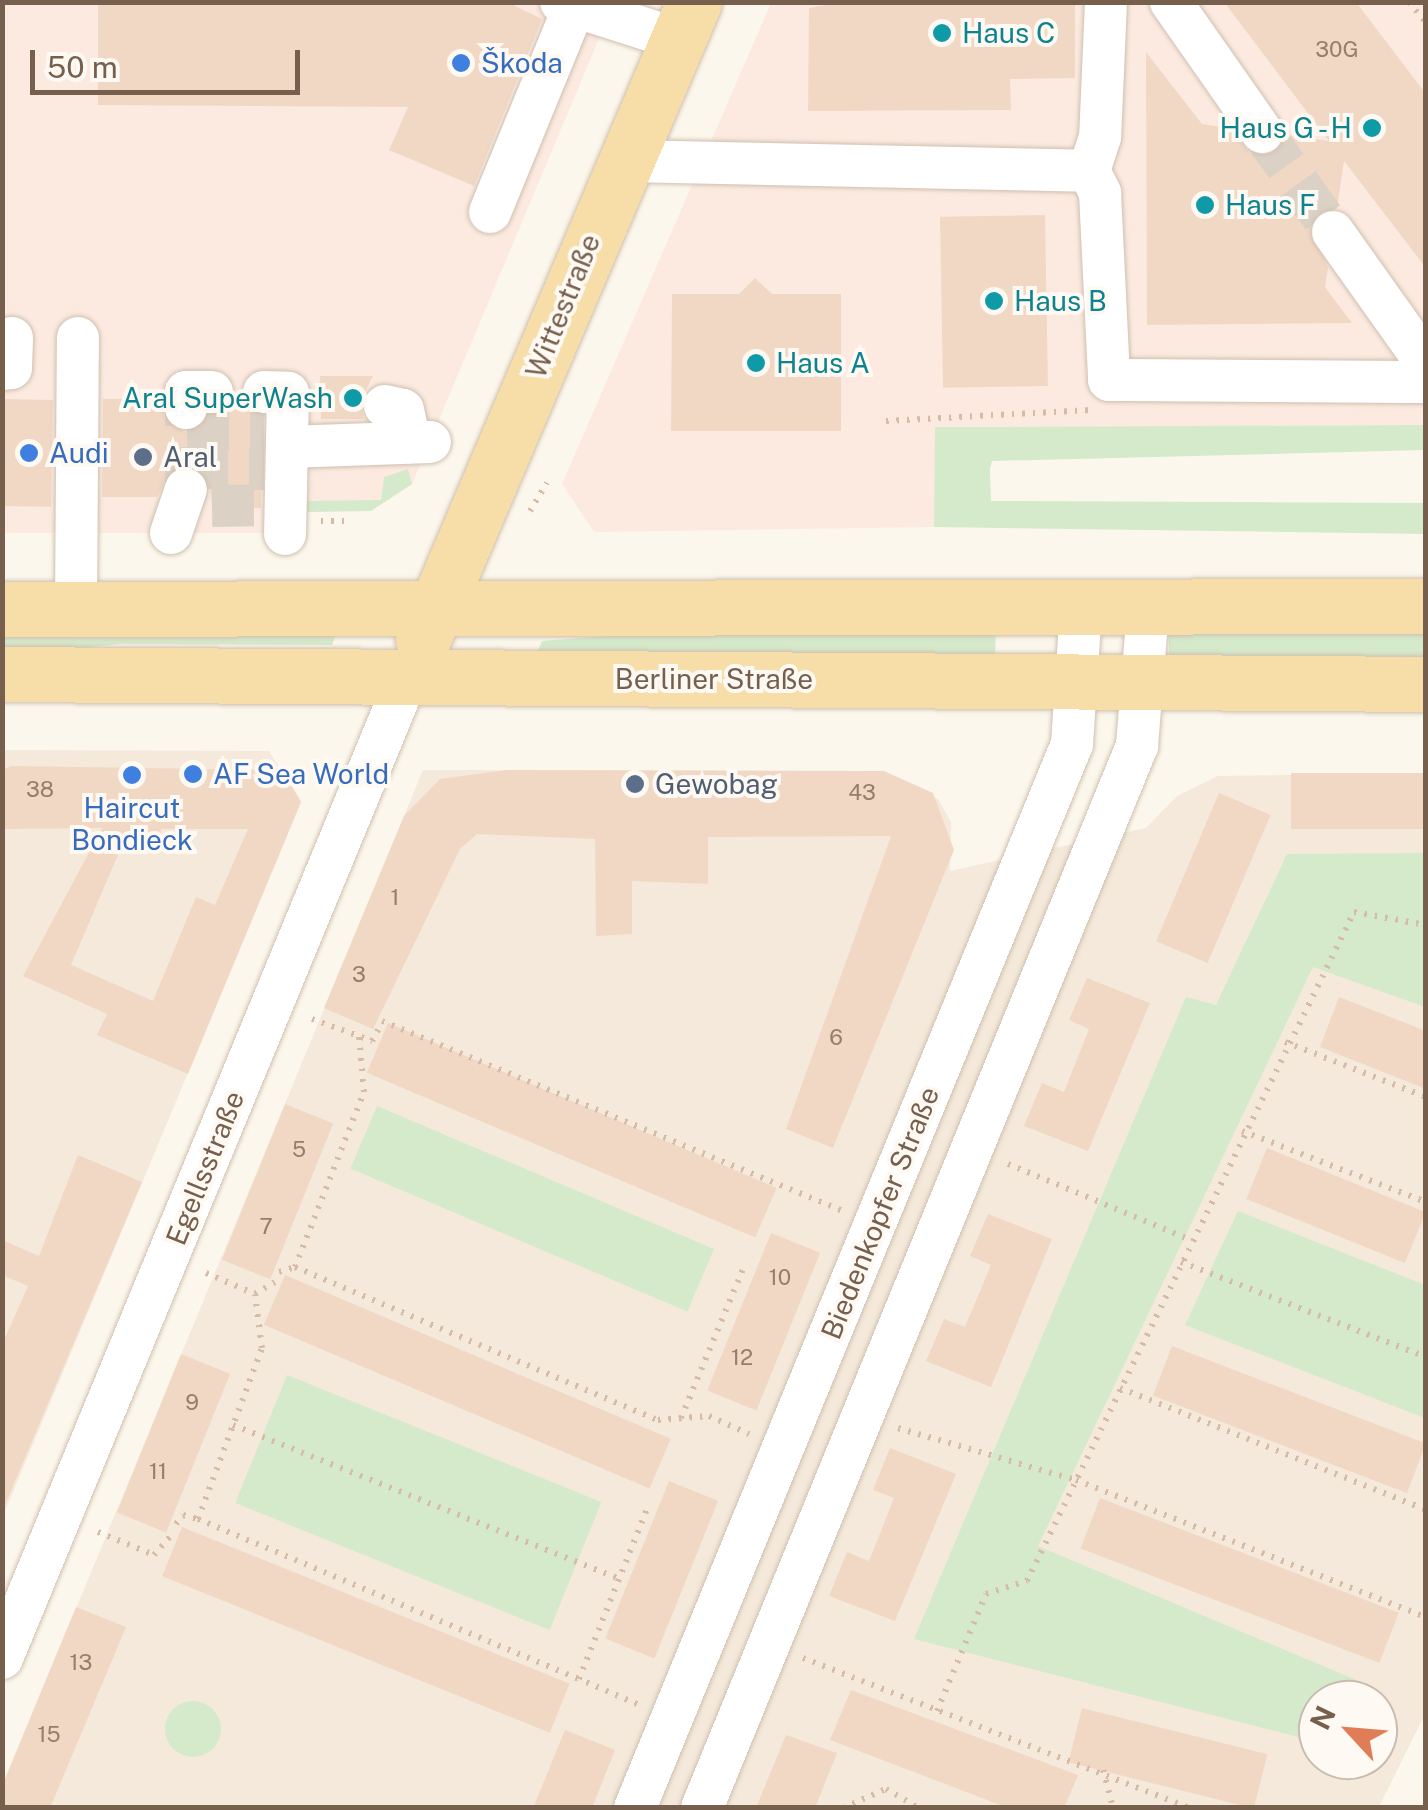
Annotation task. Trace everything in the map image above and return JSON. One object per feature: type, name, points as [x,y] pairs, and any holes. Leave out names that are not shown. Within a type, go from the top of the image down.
[{"type":"main road","name":"Wittestraße","points":[[407,678],[686,21]]},
{"type":"main road","points":[[2,609],[1426,606]]},
{"type":"main road","name":"Berliner Straße","points":[[2,674],[1426,684]]},
{"type":"street","points":[[1106,2],[1100,136],[1088,171],[1100,193],[1109,380],[1426,382]]},
{"type":"street","points":[[1171,2],[1262,132]]},
{"type":"street","points":[[490,212],[570,4],[686,21]]},
{"type":"street","points":[[624,161],[938,155],[1088,171]]},
{"type":"street","points":[[1333,232],[1426,362]]},
{"type":"street","points":[[76,609],[78,338]]},
{"type":"street","points":[[284,459],[420,442],[403,410],[385,406]]},
{"type":"street","name":"Biedenkopfer Straße","points":[[635,1808],[1072,744],[1080,681],[1081,608]]},
{"type":"street","points":[[702,1808],[1136,746],[1148,608]]},
{"type":"street","name":"Egellsstraße","points":[[2,1658],[407,678]]},
{"type":"path","points":[[1409,2],[1426,23]]},
{"type":"path","points":[[886,421],[1086,417],[1109,380]]},
{"type":"path","points":[[284,459],[347,521]]},
{"type":"path","points":[[938,1711],[986,1594],[1028,1582],[1285,1042],[1354,912],[1426,925]]},
{"type":"path","points":[[312,1018],[372,1041],[378,1030]]},
{"type":"path","points":[[382,1020],[848,1213]]},
{"type":"path","points":[[294,1267],[364,1092],[359,1036]]},
{"type":"path","points":[[1285,1042],[1426,1096]]},
{"type":"path","points":[[1242,1132],[1426,1202]]},
{"type":"path","points":[[992,1157],[1191,1240]]},
{"type":"path","points":[[1181,1262],[1426,1357]]},
{"type":"path","points":[[279,1272],[294,1267],[658,1420],[709,1416],[755,1436]]},
{"type":"path","points":[[680,1419],[744,1267]]},
{"type":"path","points":[[206,1273],[255,1294]]},
{"type":"path","points":[[255,1294],[274,1282]]},
{"type":"path","points":[[198,1519],[262,1348],[255,1294]]},
{"type":"path","points":[[1120,1388],[1426,1510]]},
{"type":"path","points":[[882,1423],[1076,1480],[1426,1617]]},
{"type":"path","points":[[234,1425],[620,1579]]},
{"type":"path","points":[[579,1679],[650,1504]]},
{"type":"path","points":[[176,1524],[183,1515],[198,1519],[643,1706]]},
{"type":"path","points":[[98,1532],[154,1555],[172,1534]]},
{"type":"path","points":[[788,1652],[1190,1808]]},
{"type":"path","points":[[1104,1775],[1112,1808]]},
{"type":"path","points":[[843,1808],[886,1789],[920,1808]]},
{"type":"shaded area","points":[[3,3],[614,3],[412,484],[371,511],[307,512],[306,533],[3,533]]},
{"type":"shaded area","points":[[771,3],[1425,3],[1425,425],[936,427],[934,527],[594,532],[562,484]]},
{"type":"shaded area","points":[[3,750],[269,751],[301,802],[3,1516]]},
{"type":"shaded area","points":[[423,770],[884,771],[938,799],[951,822],[950,871],[1146,828],[1177,796],[1218,776],[1425,773],[1426,1712],[1398,1769],[1398,1680],[1298,1680],[1298,1780],[1392,1780],[1379,1807],[3,1808],[3,1785]]},
{"type":"green space","points":[[1425,425],[1425,450],[992,461],[990,469],[991,501],[1425,503],[1425,534],[934,527],[935,427]]},
{"type":"green space","points":[[408,469],[412,484],[371,511],[306,512],[305,501],[381,500],[384,477]]},
{"type":"green space","points":[[3,628],[338,629],[332,645],[120,644],[3,655]]},
{"type":"green space","points":[[996,629],[995,656],[536,655],[542,641],[681,630]]},
{"type":"green space","points":[[1425,630],[1425,657],[1169,656],[1169,633]]},
{"type":"green space","points":[[1425,853],[1425,1007],[1313,967],[1038,1546],[1356,1680],[1298,1680],[1298,1737],[914,1639],[1186,997],[1216,1005],[1287,854]]},
{"type":"green space","points":[[377,1106],[714,1249],[687,1312],[350,1169]]},
{"type":"green space","points":[[1238,1211],[1425,1285],[1425,1418],[1185,1325]]},
{"type":"green space","points":[[287,1375],[601,1502],[550,1630],[235,1503]]},
{"type":"green space","points":[[193,1701],[213,1709],[221,1729],[213,1749],[193,1757],[173,1749],[165,1729],[173,1709]]},
{"type":"building","points":[[98,2],[507,2],[542,19],[474,186],[389,150],[408,107],[98,105]]},
{"type":"building","name":"Haus C","points":[[842,2],[1075,2],[1075,78],[1010,79],[1011,110],[808,111],[809,8]]},
{"type":"building","points":[[1224,2],[1356,2],[1426,94],[1426,268],[1344,161],[1337,208],[1310,223],[1328,268],[1325,287],[1352,323],[1147,325],[1146,52],[1202,124],[1228,128],[1251,154],[1275,153],[1286,135],[1329,141]]},
{"type":"building","name":"Haus B","points":[[1045,215],[1048,386],[943,388],[940,217]]},
{"type":"building","name":"Haus A","points":[[755,278],[772,294],[841,294],[841,431],[671,431],[672,294],[739,294]]},
{"type":"building","name":"Aral SuperWash","points":[[320,376],[373,376],[360,402],[364,419],[321,419]]},
{"type":"building","points":[[240,389],[242,404],[262,417],[261,508],[212,508],[210,483],[193,465],[170,470],[157,497],[102,497],[103,399],[161,399],[165,421],[187,433],[225,413]]},
{"type":"building","name":"Audi","points":[[2,399],[53,400],[51,507],[2,506]]},
{"type":"building","points":[[12,766],[267,770],[286,776],[301,802],[188,1074],[97,1035],[107,1014],[23,976],[102,828],[2,829],[2,770]],"holes":[[[161,829],[248,829],[215,905],[196,897],[153,1001],[71,965],[126,836],[160,837]]]},
{"type":"building","points":[[507,770],[884,771],[933,793],[954,850],[833,1148],[786,1129],[891,836],[708,837],[708,884],[632,881],[632,934],[596,936],[595,839],[477,834],[460,849],[373,1029],[324,1008],[404,816],[440,779]]},
{"type":"building","points":[[1291,773],[1426,773],[1426,829],[1291,829]]},
{"type":"building","points":[[1219,793],[1271,815],[1208,963],[1156,941]]},
{"type":"building","points":[[1087,978],[1150,1003],[1088,1151],[1024,1126],[1042,1083],[1064,1092],[1089,1029],[1069,1020]]},
{"type":"building","points":[[1339,997],[1426,1031],[1426,1089],[1320,1047]]},
{"type":"building","points":[[388,1023],[776,1188],[755,1238],[367,1073]]},
{"type":"building","points":[[285,1104],[333,1123],[270,1279],[222,1260]]},
{"type":"building","points":[[1267,1148],[1426,1212],[1405,1263],[1246,1199]]},
{"type":"building","points":[[78,1155],[142,1182],[2,1512],[2,1345],[28,1286],[2,1275],[2,1240],[39,1256]]},
{"type":"building","points":[[988,1214],[1052,1239],[991,1387],[926,1361],[944,1319],[965,1327],[991,1265],[970,1256]]},
{"type":"building","points":[[771,1233],[820,1253],[756,1410],[707,1391]]},
{"type":"building","points":[[285,1275],[671,1439],[650,1488],[264,1325]]},
{"type":"building","points":[[1172,1346],[1426,1443],[1407,1493],[1153,1395]]},
{"type":"building","points":[[181,1354],[230,1374],[166,1532],[117,1513]]},
{"type":"building","points":[[890,1448],[956,1474],[895,1621],[829,1596],[847,1552],[869,1561],[894,1498],[873,1490]]},
{"type":"building","points":[[669,1481],[718,1501],[654,1658],[605,1639]]},
{"type":"building","points":[[1100,1498],[1399,1613],[1379,1663],[1081,1548]]},
{"type":"building","points":[[182,1527],[570,1684],[550,1733],[162,1576]]},
{"type":"building","points":[[76,1607],[126,1627],[50,1808],[2,1808],[2,1786]]},
{"type":"building","points":[[851,1690],[1078,1775],[1064,1808],[1008,1808],[830,1740]]},
{"type":"building","points":[[1082,1708],[1267,1754],[1254,1808],[1068,1762]]},
{"type":"building","points":[[565,1730],[615,1750],[592,1808],[533,1808]]},
{"type":"building","points":[[786,1735],[837,1753],[815,1808],[756,1808]]},
{"type":"tunnel","points":[[1262,132],[1333,232]]},
{"type":"tunnel","points":[[186,408],[186,489]]},
{"type":"tunnel","points":[[187,430],[264,428]]},
{"type":"tunnel","points":[[186,468],[264,469]]},
{"type":"tunnel","points":[[212,506],[264,505]]},
{"type":"place","name":"Haus C","points":[[942,33]]},
{"type":"place","name":"Škoda","points":[[461,63]]},
{"type":"place","name":"Haus G - H","points":[[1372,128]]},
{"type":"place","name":"Haus F","points":[[1205,205]]},
{"type":"place","name":"Haus B","points":[[994,301]]},
{"type":"place","name":"Haus A","points":[[756,363]]},
{"type":"place","name":"Aral SuperWash","points":[[353,398]]},
{"type":"place","name":"Audi","points":[[29,453]]},
{"type":"place","name":"Aral","points":[[143,457]]},
{"type":"place","name":"AF Sea World","points":[[193,774]]},
{"type":"place","name":"Haircut Bondieck","points":[[132,775]]},
{"type":"place","name":"Gewobag","points":[[635,784]]}]
